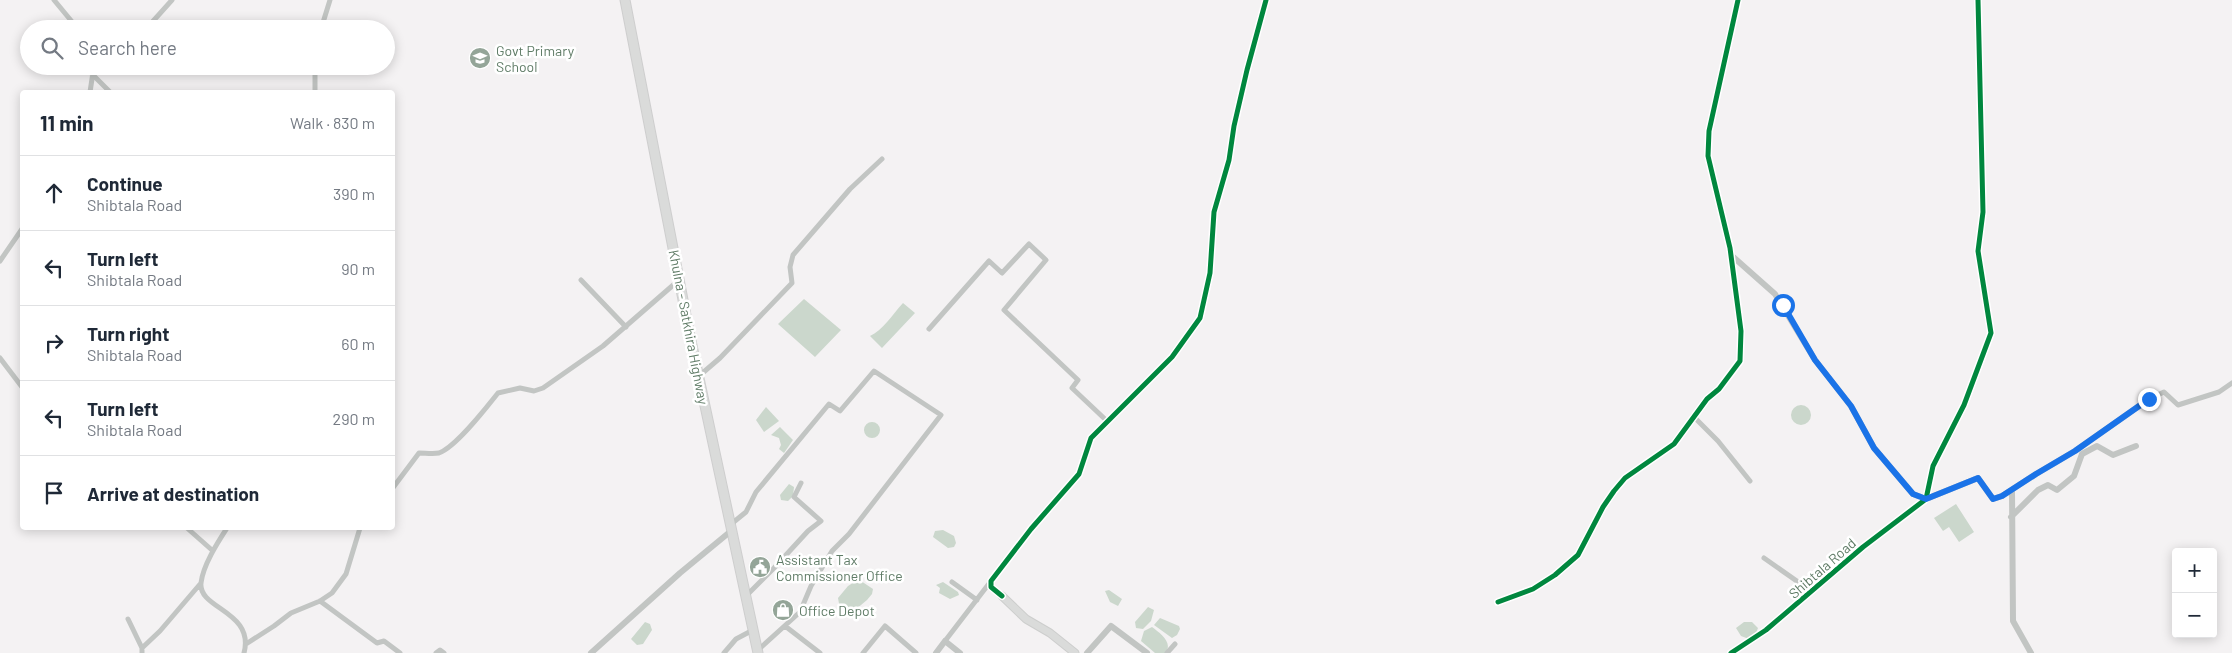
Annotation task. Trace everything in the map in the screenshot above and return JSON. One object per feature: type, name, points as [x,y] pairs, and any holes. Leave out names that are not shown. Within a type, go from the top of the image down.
[{"type":"highway","name":"Khulna - Satkhira Highway","points":[[627,2],[698,376],[758,652]]},
{"type":"main road","points":[[1002,596],[1026,619],[1050,633],[1075,653]]},
{"type":"street","points":[[54,0],[71,20]]},
{"type":"street","points":[[154,20],[172,0]]},
{"type":"street","points":[[324,20],[330,0]]},
{"type":"street","points":[[936,653],[1030,528],[1079,474],[1086,458],[1088,442],[1172,358],[1200,318],[1210,273],[1214,212],[1229,160],[1234,126],[1266,0]]},
{"type":"street","points":[[1498,602],[1532,590],[1555,575],[1578,555],[1603,507],[1614,491],[1625,478],[1674,444],[1694,416],[1740,361],[1741,331],[1731,255],[1708,156],[1709,130],[1738,0]]},
{"type":"street","points":[[1731,255],[1775,294],[1815,360],[1851,406],[1874,448],[1913,494],[1926,499],[1932,466],[1964,405],[1991,333],[1978,251],[1982,212],[1978,0]]},
{"type":"street","points":[[90,90],[92,75]]},
{"type":"street","points":[[94,75],[108,90]]},
{"type":"street","points":[[315,75],[315,90]]},
{"type":"street","points":[[698,376],[720,358],[792,282],[790,267],[793,255],[850,189],[882,159]]},
{"type":"street","points":[[0,261],[20,233]]},
{"type":"street","points":[[929,329],[989,261],[1002,273],[1029,244],[1046,260],[1004,310],[1078,380],[1072,388],[1107,421]]},
{"type":"street","points":[[581,280],[626,327]]},
{"type":"street","points":[[395,484],[419,453],[438,453],[452,445],[484,412],[498,393],[520,388],[534,391],[543,388],[603,346],[679,280]]},
{"type":"street","points":[[0,358],[20,384]]},
{"type":"street","points":[[591,653],[730,528],[746,512],[756,492],[829,404],[840,411],[874,371],[941,415],[849,534],[832,551],[811,586],[800,612],[758,652]]},
{"type":"street","points":[[2149,399],[2164,392],[2178,405],[2219,392],[2232,383]]},
{"type":"street","name":"Shibtala Road","points":[[1731,653],[1766,630],[1871,541],[1926,499],[1978,478],[1993,499],[2012,490],[2075,451],[2149,399]]},
{"type":"street","points":[[1694,416],[1718,441],[1750,481]]},
{"type":"street","points":[[2011,517],[2038,490],[2048,485],[2057,490],[2074,476],[2082,454],[2097,446],[2113,455],[2136,446]]},
{"type":"street","points":[[745,596],[808,531],[821,521],[794,497],[801,483]]},
{"type":"street","points":[[2012,490],[2012,621],[2031,653]]},
{"type":"street","points":[[1064,491],[1070,496]]},
{"type":"street","points":[[189,530],[213,550]]},
{"type":"street","points":[[128,619],[142,650],[201,583],[213,550],[226,530]]},
{"type":"street","points":[[246,644],[291,613],[320,601],[332,593],[346,574],[359,530]]},
{"type":"street","points":[[1764,558],[1811,591]]},
{"type":"street","points":[[991,581],[991,587],[1002,596]]},
{"type":"street","points":[[952,582],[977,600]]},
{"type":"street","points":[[201,583],[202,591],[210,601],[241,626],[246,644],[244,653]]},
{"type":"street","points":[[320,601],[377,643],[384,641],[400,653]]},
{"type":"street","points":[[785,626],[820,653]]},
{"type":"street","points":[[863,653],[885,626],[916,653]]},
{"type":"street","points":[[1087,653],[1111,626],[1147,653]]},
{"type":"street","points":[[724,653],[736,639],[753,630]]},
{"type":"street","points":[[945,641],[960,653]]},
{"type":"street","points":[[1167,653],[1175,644]]},
{"type":"street","points":[[436,653],[440,650],[444,653]]},
{"type":"shaded area","points":[[804,299],[841,330],[815,357],[778,324]]},
{"type":"shaded area","points":[[903,303],[915,313],[882,348],[870,336],[883,326]]},
{"type":"shaded area","points":[[1797,405],[1805,405],[1811,411],[1811,419],[1805,425],[1797,425],[1791,419],[1791,411]]},
{"type":"shaded area","points":[[766,407],[779,421],[764,432],[756,420]]},
{"type":"shaded area","points":[[869,422],[875,422],[880,427],[878,436],[869,438],[864,433],[864,427]]},
{"type":"shaded area","points":[[780,427],[793,440],[784,453],[779,449],[781,445],[779,438],[771,435]]},
{"type":"shaded area","points":[[789,484],[794,487],[793,496],[788,501],[781,500],[780,495]]},
{"type":"shaded area","points":[[1956,504],[1974,532],[1959,542],[1949,527],[1943,531],[1934,518]]},
{"type":"shaded area","points":[[943,530],[954,536],[956,543],[954,547],[948,548],[933,537],[935,531]]},
{"type":"shaded area","points":[[856,581],[861,581],[873,589],[872,594],[849,615],[840,609],[838,598],[848,586]]},
{"type":"shaded area","points":[[943,582],[958,592],[959,595],[950,599],[939,593],[940,588],[936,585]]},
{"type":"shaded area","points":[[1109,590],[1122,599],[1118,606],[1110,602],[1105,591]]},
{"type":"shaded area","points":[[1148,607],[1154,610],[1151,621],[1143,629],[1136,628],[1135,622]]},
{"type":"shaded area","points":[[1160,618],[1179,626],[1180,629],[1177,635],[1172,638],[1154,625]]},
{"type":"shaded area","points":[[645,622],[650,624],[652,630],[643,644],[637,645],[631,639]]},
{"type":"shaded area","points":[[1744,622],[1752,622],[1758,628],[1756,633],[1749,639],[1741,636],[1736,628]]},
{"type":"shaded area","points":[[1152,627],[1167,642],[1168,646],[1165,653],[1155,653],[1141,641],[1144,631]]},
{"type":"cycle path","points":[[1002,596],[991,587],[991,581],[1031,529],[1079,474],[1091,438],[1172,357],[1200,318],[1210,273],[1214,212],[1229,160],[1234,126],[1266,0]]},
{"type":"cycle path","points":[[1498,602],[1533,589],[1555,575],[1578,555],[1603,507],[1614,491],[1625,478],[1674,444],[1707,399],[1719,389],[1740,361],[1741,331],[1730,248],[1708,156],[1709,131],[1738,0]]},
{"type":"cycle path","points":[[1731,653],[1766,630],[1863,547],[1926,499],[1933,466],[1964,405],[1991,333],[1978,251],[1983,212],[1978,0]]},
{"type":"place","name":"Govt Primary School","points":[[480,58]]},
{"type":"place","name":"Assistant Tax Commissioner Office","points":[[760,567]]},
{"type":"place","name":"Office Depot","points":[[783,610]]},
{"type":"route","points":[[1783,305],[1815,360],[1851,406],[1874,448],[1913,494],[1926,499],[1978,478],[1993,499],[2002,496],[2075,451],[2149,399]]}]
